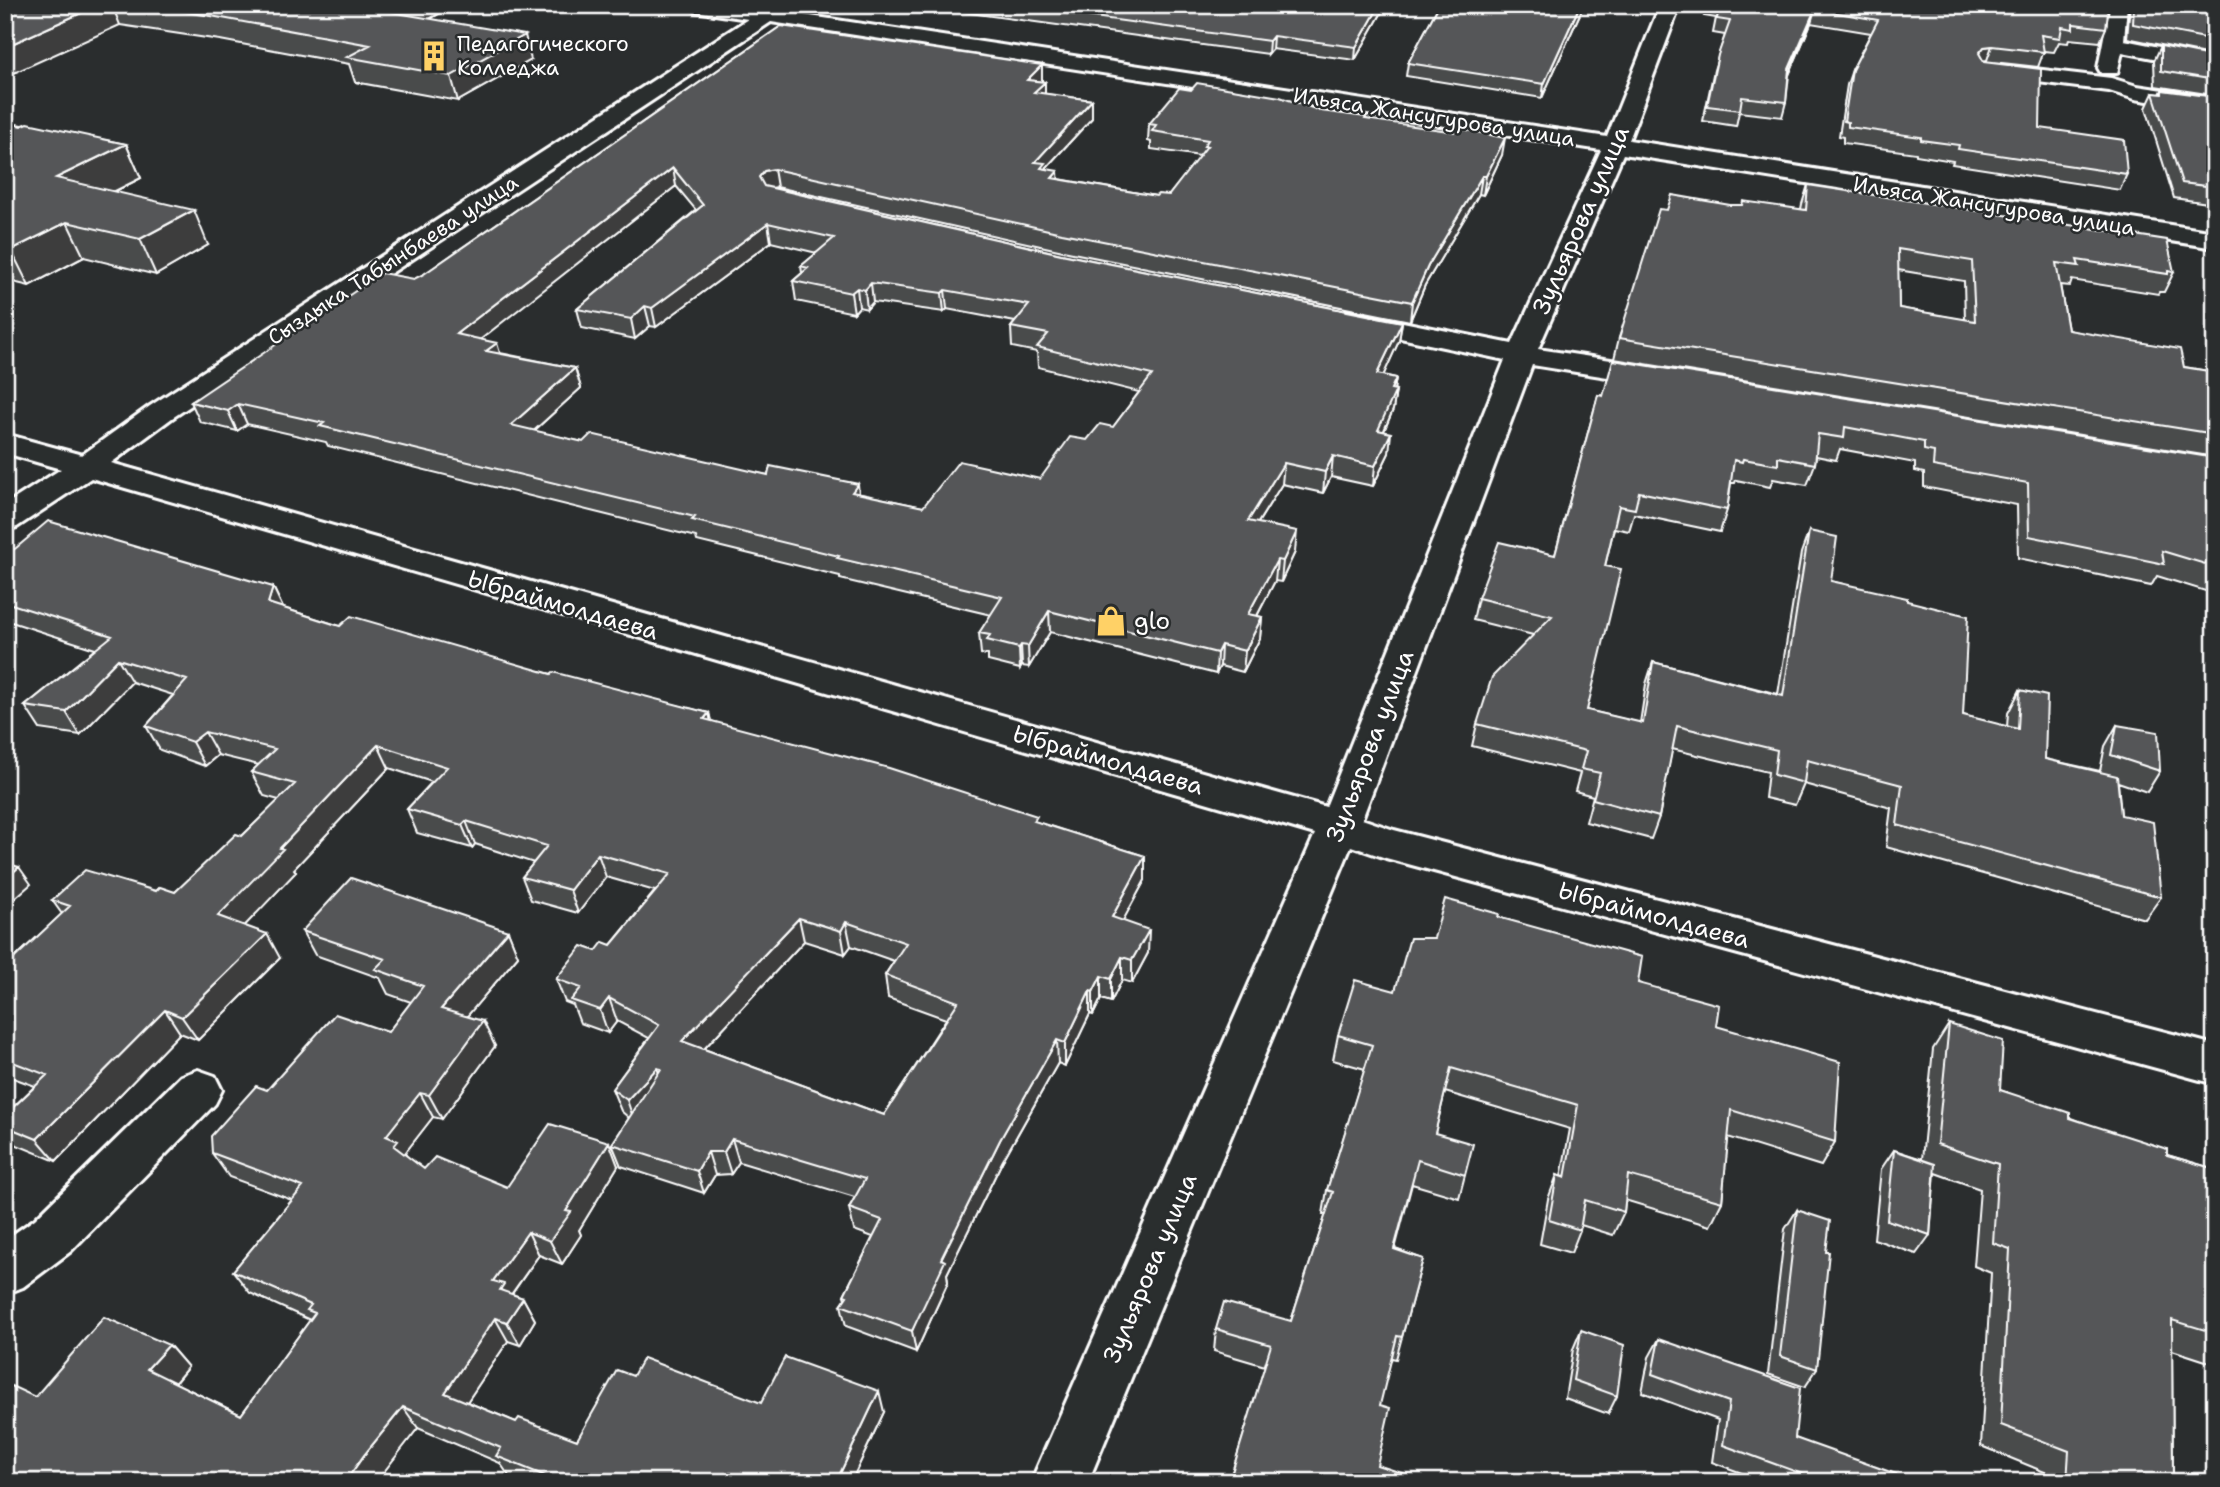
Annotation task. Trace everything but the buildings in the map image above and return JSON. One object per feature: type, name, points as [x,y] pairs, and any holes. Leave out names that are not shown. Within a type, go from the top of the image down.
[{"type":"street","name":"Ильяса Жансугурова улица","points":[[695,5],[775,11],[2215,240]]},
{"type":"street","name":"Зульярова улица","points":[[1059,1482],[1339,826],[1521,355],[1615,146],[1670,5]]},
{"type":"street","points":[[2113,94],[2108,62],[2114,44],[2117,5]]},
{"type":"street","name":"Сыздыка Табынбаева улица","points":[[5,520],[86,467],[160,412],[775,11]]},
{"type":"street","points":[[2114,44],[2215,64]]},
{"type":"street","points":[[1987,69],[2113,94],[2135,92],[2213,105]]},
{"type":"street","points":[[1315,313],[1521,355],[1691,382]]},
{"type":"street","name":"Ыбраймолдаева","points":[[5,443],[1339,826],[1399,847],[2215,1065]]},
{"type":"street","points":[[5,1270],[53,1235],[198,1090]]},
{"type":"place","name":"Педагогического Колледжа","points":[[434,56]]},
{"type":"place","name":"glo","points":[[1111,621]]}]
